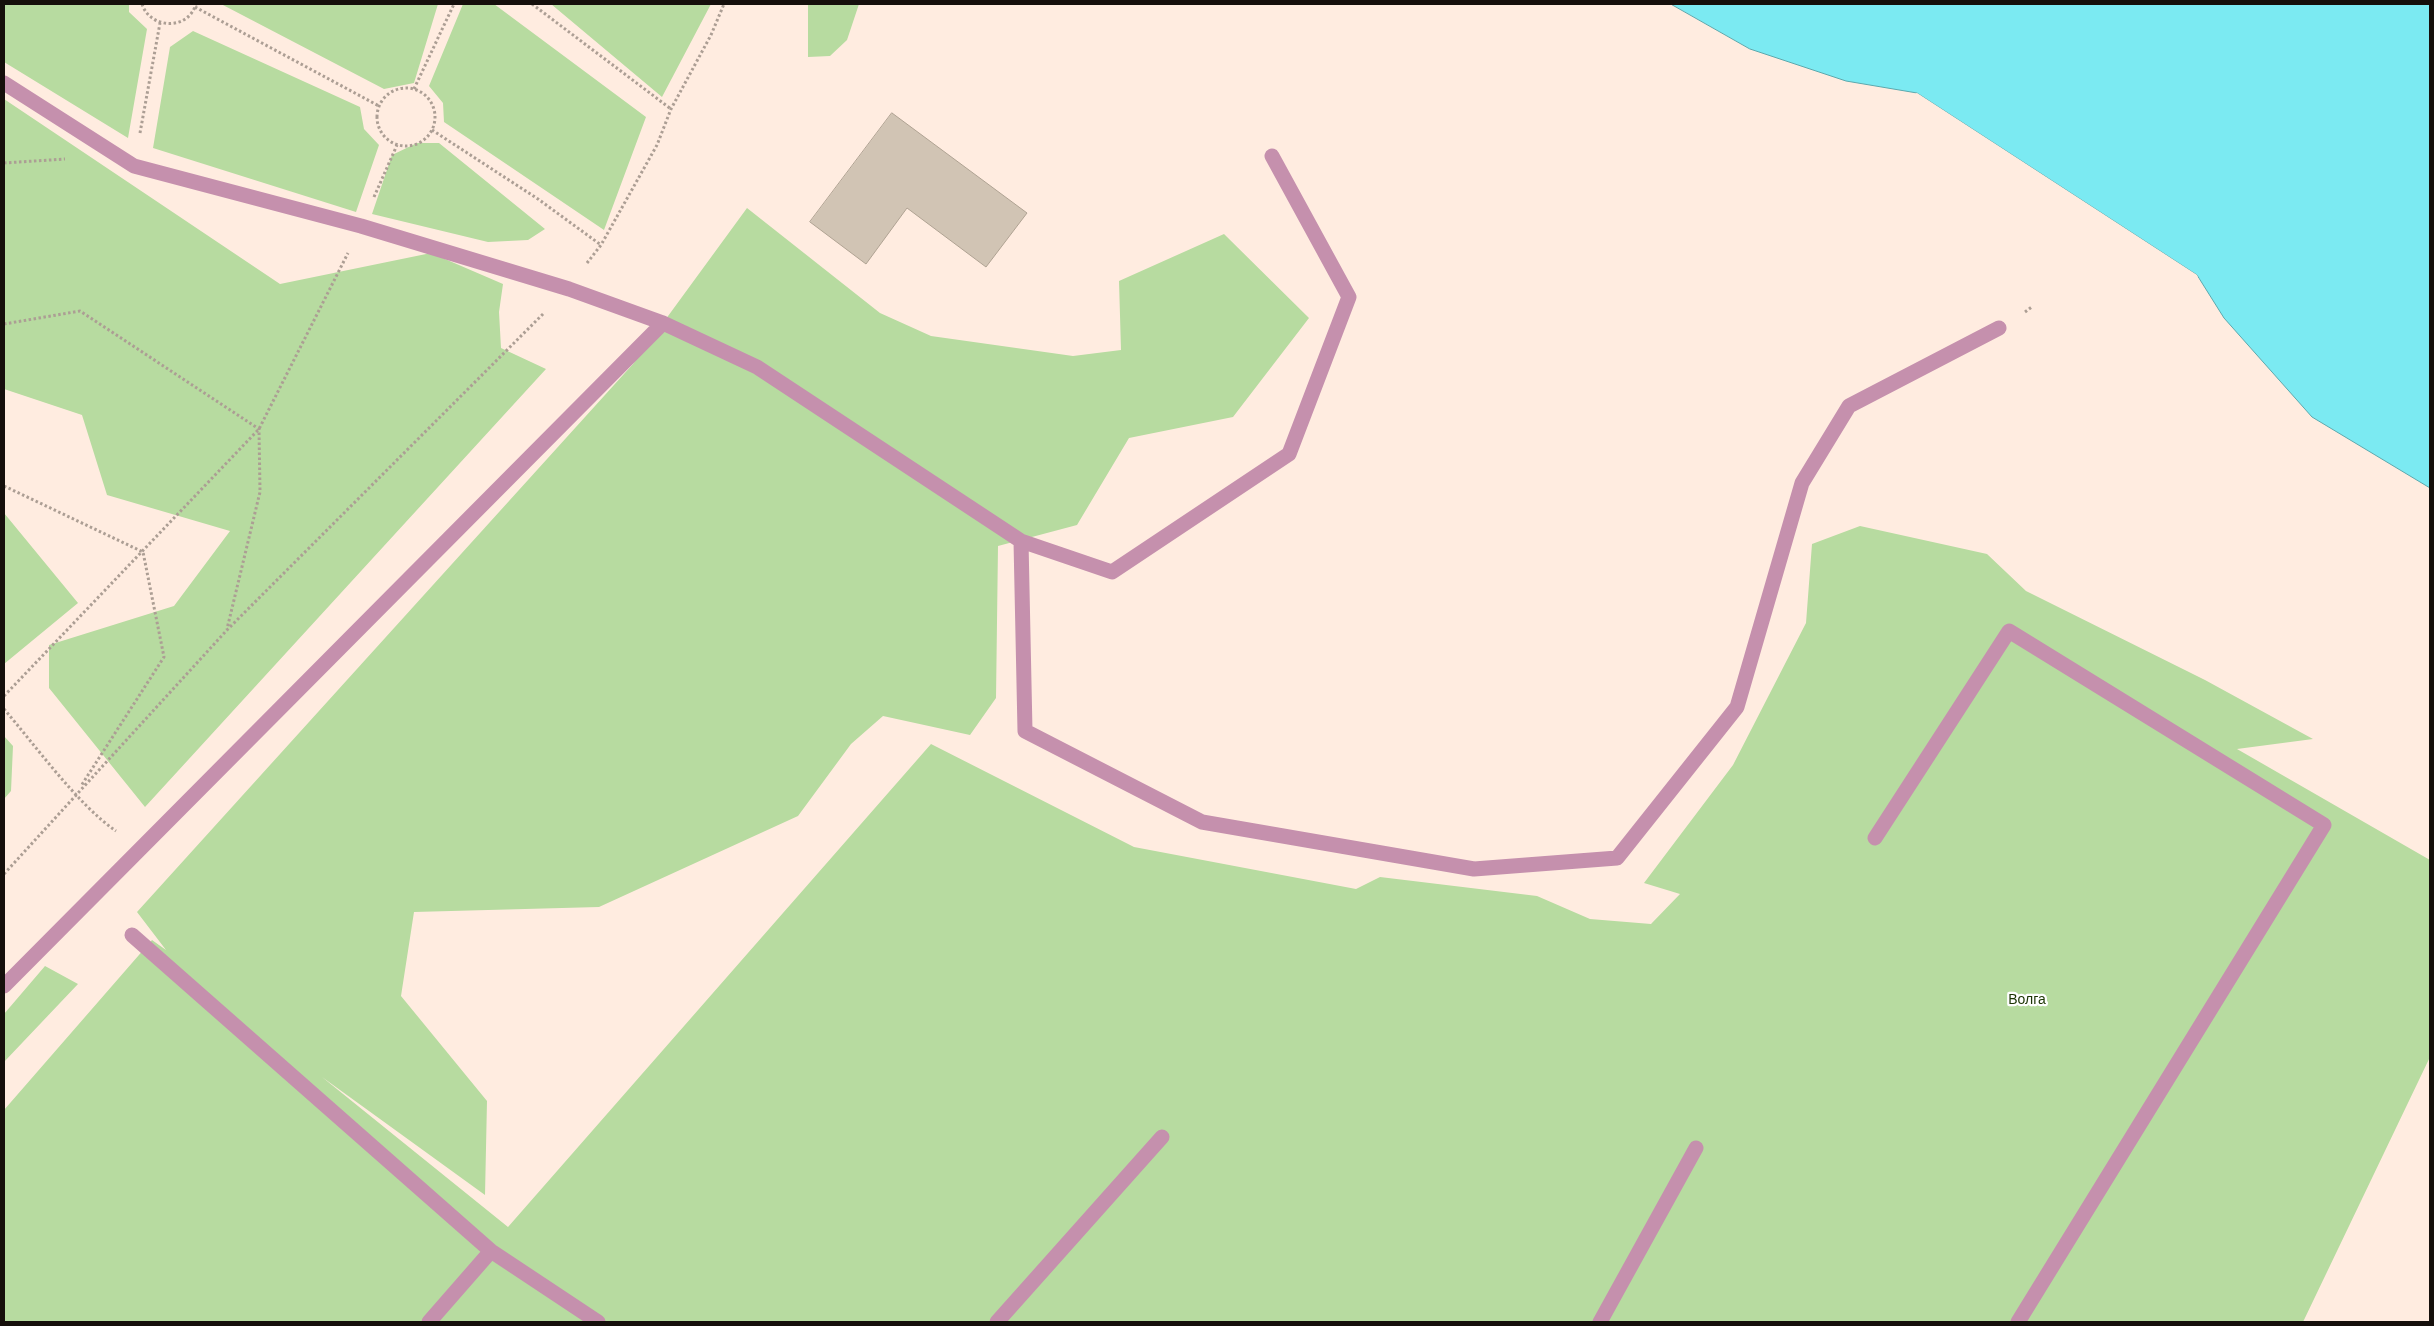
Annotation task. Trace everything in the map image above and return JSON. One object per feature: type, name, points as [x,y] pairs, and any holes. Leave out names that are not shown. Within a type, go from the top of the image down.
[{"type":"lane","points":[[4,83],[134,166],[361,226],[569,289],[663,323],[757,367],[1021,541],[1112,572],[1289,454],[1349,297],[1272,156]]},
{"type":"lane","points":[[4,986],[663,323]]},
{"type":"lane","points":[[1021,541],[1025,731],[1202,822],[1474,869],[1617,858],[1737,707],[1802,483],[1850,406],[1999,328]]},
{"type":"lane","points":[[1875,838],[2009,631],[2324,825],[2018,1322]]},
{"type":"lane","points":[[132,935],[492,1251],[598,1322]]},
{"type":"lane","points":[[997,1322],[1162,1137]]},
{"type":"lane","points":[[1600,1322],[1696,1148]]},
{"type":"lane","points":[[429,1322],[492,1251]]},
{"type":"path","points":[[142,4],[151,18],[160,23],[170,24],[180,22],[189,16],[195,6],[378,106]]},
{"type":"path","points":[[414,88],[454,4]]},
{"type":"path","points":[[532,4],[672,109]]},
{"type":"path","points":[[4,874],[227,630],[569,289],[601,245],[657,145],[672,109],[711,34],[724,4]]},
{"type":"path","points":[[134,166],[160,23]]},
{"type":"path","points":[[414,88],[430,101],[435,120],[432,130],[417,143],[407,146],[397,145],[388,140],[377,124],[378,106],[385,96],[393,90],[414,88]]},
{"type":"path","points":[[432,130],[538,199],[601,245]]},
{"type":"path","points":[[4,696],[259,429],[361,226],[397,145]]},
{"type":"path","points":[[4,163],[116,155]]},
{"type":"path","points":[[4,324],[80,311],[259,429]]},
{"type":"path","points":[[227,630],[260,492],[259,429]]},
{"type":"path","points":[[4,486],[143,552]]},
{"type":"path","points":[[76,793],[164,657],[143,552]]},
{"type":"path","points":[[4,709],[105,824],[142,848]]},
{"type":"green space","points":[[4,4],[129,4],[129,12],[147,29],[128,138],[4,62]]},
{"type":"green space","points":[[221,4],[438,4],[414,83],[384,89]]},
{"type":"green space","points":[[463,4],[494,4],[646,117],[604,230],[444,122],[443,103],[429,86]]},
{"type":"green space","points":[[551,4],[711,4],[662,97]]},
{"type":"green space","points":[[808,4],[859,4],[847,40],[830,56],[808,57]]},
{"type":"green space","points":[[193,31],[360,107],[364,129],[379,145],[356,212],[153,148],[170,47]]},
{"type":"green space","points":[[4,99],[280,284],[431,253],[503,284],[499,312],[501,348],[546,369],[145,807],[49,688],[49,645],[174,606],[230,531],[107,495],[82,415],[4,389]]},
{"type":"green space","points":[[417,143],[439,143],[545,229],[528,240],[488,242],[372,214],[392,155]]},
{"type":"green space","name":"Волга","points":[[747,208],[880,313],[931,336],[1073,356],[1121,350],[1119,281],[1224,234],[1309,318],[1233,417],[1129,438],[1077,525],[998,546],[996,698],[970,735],[883,716],[851,744],[798,816],[599,907],[414,912],[401,996],[487,1101],[485,1195],[322,1077],[508,1227],[931,744],[1134,847],[1356,889],[1380,877],[1537,896],[1590,919],[1651,924],[1680,894],[1644,883],[1733,765],[1806,623],[1812,544],[1860,526],[1987,554],[2026,591],[2205,680],[2313,739],[2237,749],[2430,860],[2430,1057],[2303,1322],[4,1322],[4,1110],[152,940],[166,950],[137,912],[633,364]]},
{"type":"green space","points":[[4,513],[78,603],[4,664]]},
{"type":"green space","points":[[4,736],[13,746],[11,791],[4,799]]},
{"type":"green space","points":[[45,966],[78,984],[4,1062],[4,1014]]},
{"type":"water","points":[[1671,4],[2430,4],[2430,488],[2312,417],[2224,318],[2197,275],[1917,93],[1846,81],[1750,49]]},
{"type":"pier","points":[[1917,93],[2197,275],[2201,286],[2196,277],[1913,95]]},
{"type":"building","points":[[892,113],[1027,213],[986,267],[907,208],[866,264],[810,222]]}]
